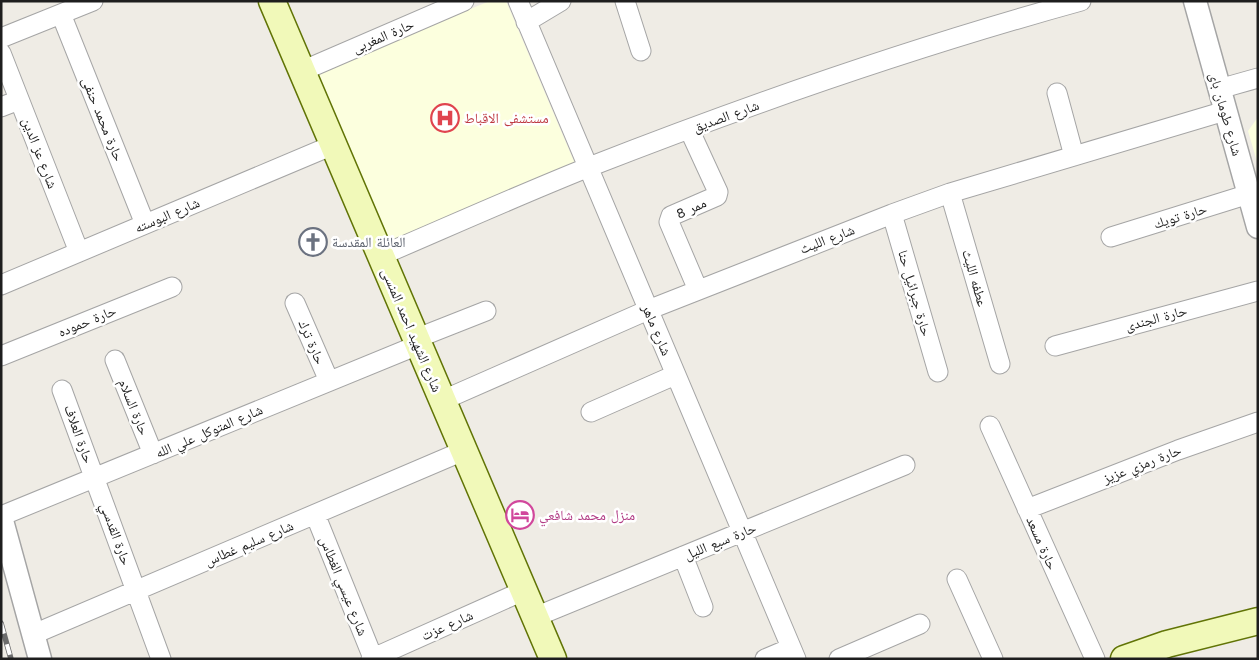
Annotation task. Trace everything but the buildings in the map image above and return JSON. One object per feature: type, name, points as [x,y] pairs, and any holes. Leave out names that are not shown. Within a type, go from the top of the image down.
[{"type":"main road","name":"شارع الشهيد احمد المنسى","points":[[272,1],[441,401],[553,659]]},
{"type":"main road","points":[[1124,659],[1170,651],[1258,621]]},
{"type":"street","points":[[1,38],[93,1]]},
{"type":"street","name":"حارة المغربى","points":[[302,71],[464,1]]},
{"type":"street","name":"شارع ماهر","points":[[518,1],[794,653]]},
{"type":"street","points":[[526,22],[562,1]]},
{"type":"street","points":[[625,1],[641,51]]},
{"type":"street","name":"شارع الصديق","points":[[380,256],[588,168],[743,109],[880,62],[1081,1]]},
{"type":"street","name":"شارع طومان باى","points":[[1195,1],[1258,227]]},
{"type":"street","name":"حارة محمد حنفى","points":[[61,14],[145,224]]},
{"type":"street","name":"شارع عز الدين","points":[[1,53],[79,252]]},
{"type":"street","points":[[1219,89],[1258,78]]},
{"type":"street","points":[[1057,93],[1074,156]]},
{"type":"street","points":[[1,107],[19,100]]},
{"type":"street","name":"شارع الليث","points":[[441,401],[648,310],[892,214],[950,193],[1225,111]]},
{"type":"street","name":"ممر 8","points":[[689,129],[718,192],[717,196],[671,216],[669,222],[698,290]]},
{"type":"street","name":"شارع البوسته","points":[[1,285],[333,145]]},
{"type":"street","name":"عطفه الليث","points":[[950,193],[1000,364]]},
{"type":"street","name":"حارة تويك","points":[[1111,238],[1249,194]]},
{"type":"street","name":"حارة جبرائيل حنا","points":[[892,214],[938,372]]},
{"type":"street","name":"حارة حموده","points":[[1,356],[172,287]]},
{"type":"street","name":"حارة الجندى","points":[[1055,346],[1258,291]]},
{"type":"street","name":"حارة ترك","points":[[295,303],[329,381]]},
{"type":"street","name":"شارع المتوكل علي الله","points":[[1,517],[329,381],[486,311]]},
{"type":"street","name":"حارة السلام","points":[[115,360],[153,454]]},
{"type":"street","points":[[591,412],[676,375]]},
{"type":"street","name":"حارة العلاف","points":[[62,390],[95,478]]},
{"type":"street","name":"حارة رمزي عزيز","points":[[1027,509],[1178,450],[1258,422]]},
{"type":"street","name":"حارة مسعد","points":[[990,426],[1095,659]]},
{"type":"street","name":"شارع سليم غطاس","points":[[34,634],[463,451]]},
{"type":"street","name":"حارة سبع الليل","points":[[535,617],[904,464]]},
{"type":"street","name":"حارة القدسي","points":[[95,478],[161,659]]},
{"type":"street","name":"شارع عيسي الغطاس","points":[[315,514],[372,658]]},
{"type":"street","points":[[1,517],[40,659]]},
{"type":"street","points":[[682,556],[703,607]]},
{"type":"street","points":[[957,579],[993,659]]},
{"type":"street","name":"شارع عزت","points":[[372,658],[523,591]]},
{"type":"street","points":[[840,659],[920,624]]},
{"type":"street","points":[[765,659],[794,653]]},
{"type":"shaded area","name":"مستشفى الاقباط","points":[[490,1],[506,1],[575,164],[386,244],[315,72]]},
{"type":"shaded area","points":[[1258,117],[1258,165],[1248,131]]},
{"type":"railway","points":[[1,623],[11,659]]},
{"type":"place","name":"مستشفى الاقباط","points":[[445,118]]},
{"type":"place","name":"العائلة المقدسة","points":[[313,242]]},
{"type":"place","name":"منزل محمد شافعي","points":[[520,515]]}]
